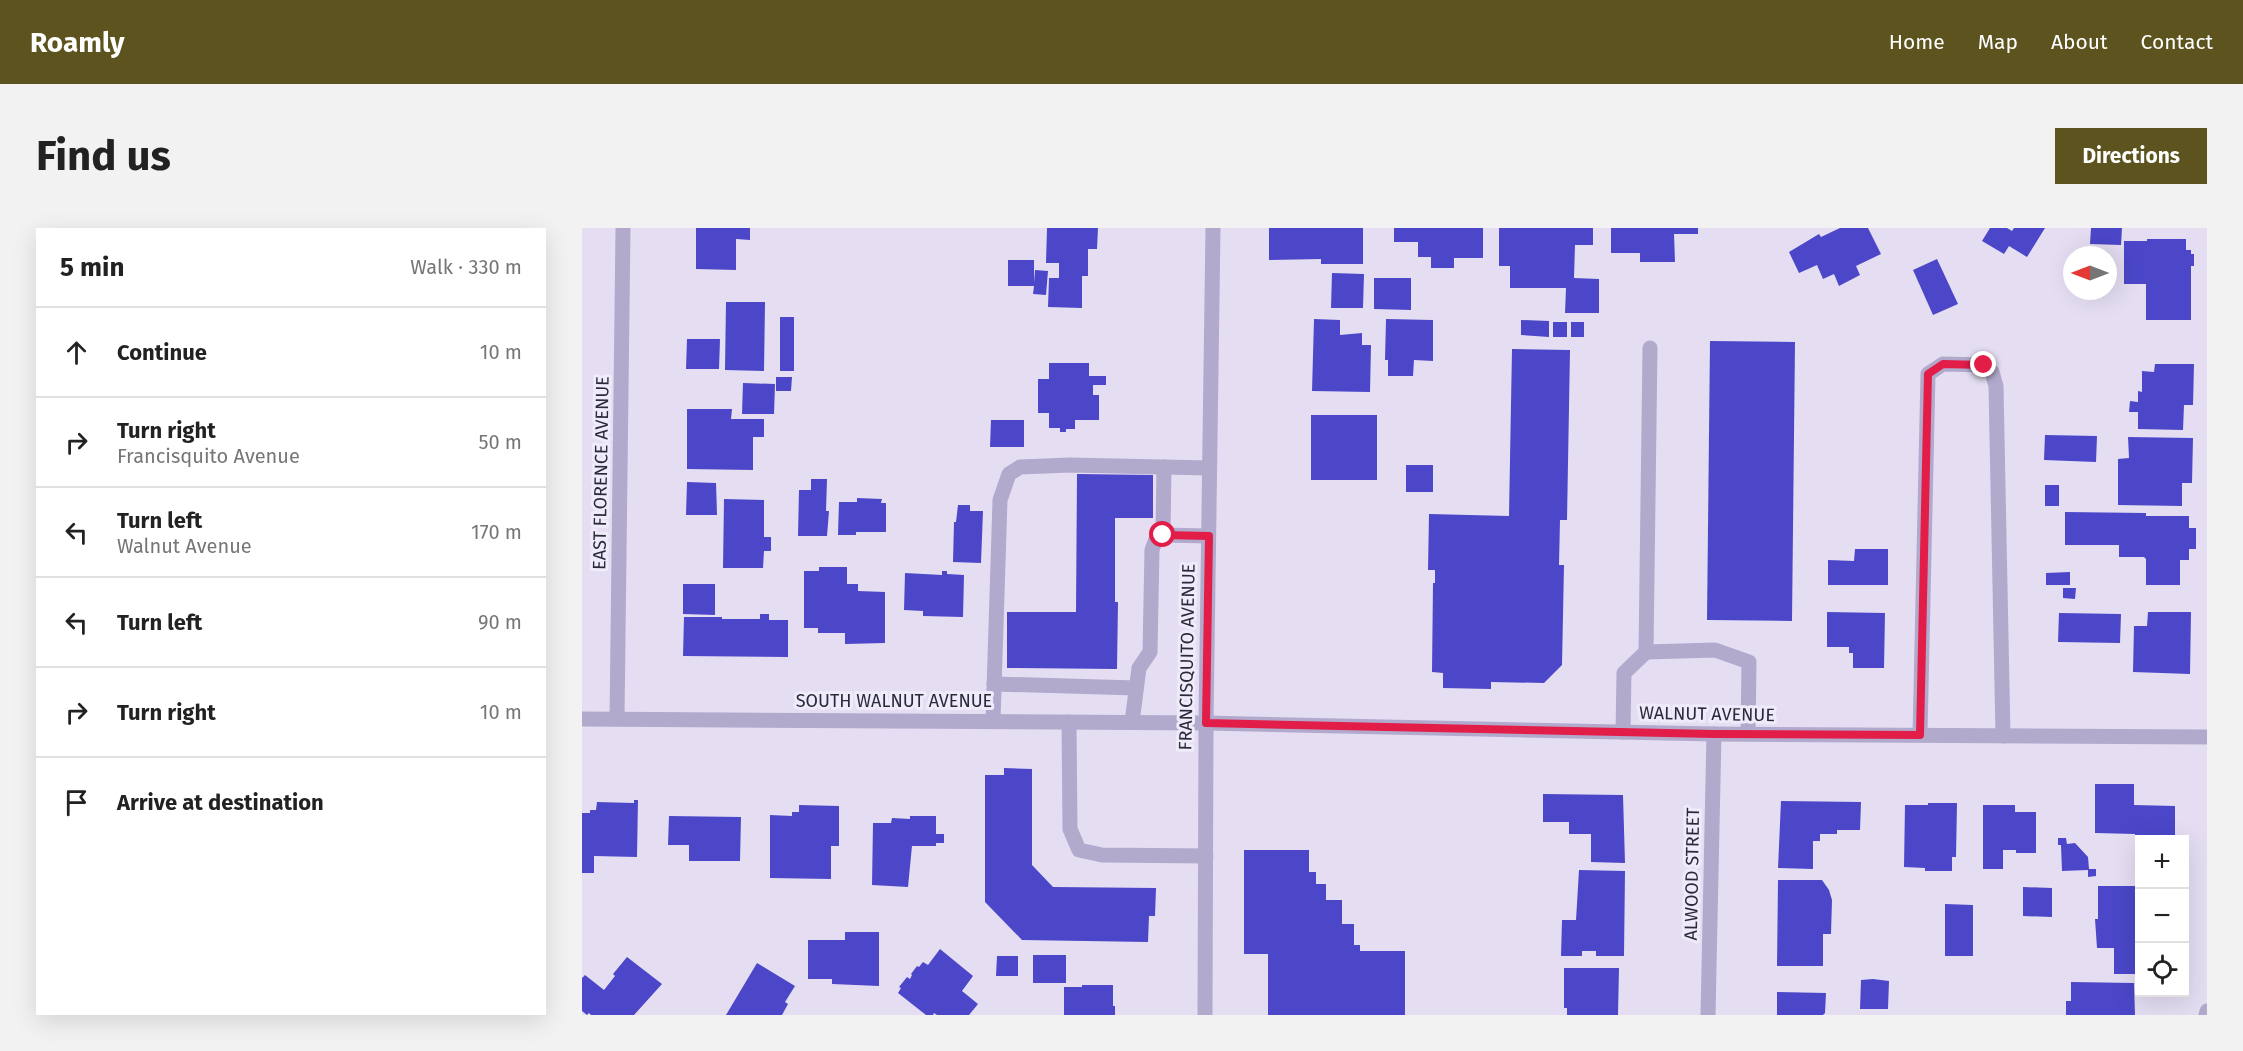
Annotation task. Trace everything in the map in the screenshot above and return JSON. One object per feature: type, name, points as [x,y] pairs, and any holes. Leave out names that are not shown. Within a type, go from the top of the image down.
[{"type":"street","name":"EAST FLORENCE AVENUE","points":[[617,719],[623,228]]},
{"type":"street","name":"FRANCISQUITO AVENUE","points":[[1205,1015],[1206,723],[1213,228]]},
{"type":"street","points":[[1646,652],[1650,348]]},
{"type":"street","points":[[1920,735],[1928,374],[1943,364],[1954,364],[1984,365],[1992,372],[1996,386],[2002,736]]},
{"type":"street","points":[[993,721],[1000,500],[1009,474],[1020,467],[1070,465],[1209,468]]},
{"type":"street","points":[[1163,535],[1164,467]]},
{"type":"street","points":[[1132,722],[1139,668],[1150,652],[1152,550],[1156,539],[1163,535],[1209,536]]},
{"type":"street","points":[[1623,732],[1624,673],[1646,652],[1715,650],[1749,662],[1748,734]]},
{"type":"street","points":[[994,684],[1136,687]]},
{"type":"street","name":"SOUTH WALNUT AVENUE","points":[[582,719],[1206,723]]},
{"type":"street","points":[[1069,722],[1070,829],[1079,850],[1102,855],[1206,856]]},
{"type":"street","name":"WALNUT AVENUE","points":[[1206,723],[1714,734],[2207,737]]},
{"type":"street","name":"ALWOOD STREET","points":[[1708,1015],[1714,734]]},
{"type":"street","points":[[2206,1015],[2207,1011]]},
{"type":"building","points":[[696,228],[750,228],[750,240],[736,239],[736,270],[696,269]]},
{"type":"building","points":[[1047,228],[1098,228],[1097,249],[1088,249],[1088,276],[1082,276],[1082,308],[1048,307],[1049,278],[1059,278],[1059,263],[1046,263]]},
{"type":"building","points":[[1269,228],[1363,228],[1363,264],[1321,264],[1321,259],[1269,260]]},
{"type":"building","points":[[1394,228],[1483,228],[1483,258],[1454,258],[1454,268],[1431,268],[1431,257],[1418,257],[1418,242],[1394,242]]},
{"type":"building","points":[[1499,228],[1593,228],[1593,245],[1575,245],[1574,278],[1599,279],[1599,313],[1565,313],[1566,288],[1510,288],[1510,266],[1499,266]]},
{"type":"building","points":[[1611,228],[1698,228],[1698,234],[1674,234],[1675,262],[1640,262],[1640,253],[1611,253]]},
{"type":"building","points":[[1840,228],[1868,228],[1881,254],[1856,266],[1860,275],[1839,286],[1834,274],[1823,279],[1817,265],[1799,273],[1789,252],[1819,234],[1821,237]]},
{"type":"building","points":[[1990,228],[2007,228],[2012,231],[2014,228],[2045,228],[2027,257],[2009,246],[2004,254],[1982,241]]},
{"type":"building","points":[[2091,228],[2122,228],[2121,245],[2090,244]]},
{"type":"building","points":[[2147,239],[2186,239],[2186,250],[2191,250],[2191,254],[2194,254],[2194,266],[2191,266],[2191,320],[2146,320],[2146,284],[2124,284],[2124,241],[2147,241]]},
{"type":"building","points":[[1937,259],[1958,304],[1933,315],[1913,270]]},
{"type":"building","points":[[1008,260],[1034,260],[1034,283],[1035,270],[1048,271],[1046,295],[1033,294],[1034,286],[1008,286]]},
{"type":"building","points":[[1332,273],[1364,274],[1363,308],[1331,308]]},
{"type":"building","points":[[1374,278],[1411,278],[1411,310],[1374,309]]},
{"type":"building","points":[[726,302],[765,302],[764,371],[725,370]]},
{"type":"building","points":[[780,317],[794,317],[794,371],[780,371]]},
{"type":"building","points":[[1314,319],[1340,320],[1340,335],[1362,333],[1362,345],[1371,345],[1370,392],[1312,391]]},
{"type":"building","points":[[1386,319],[1433,320],[1433,361],[1414,360],[1413,376],[1388,376],[1388,360],[1385,360]]},
{"type":"building","points":[[1521,320],[1549,321],[1549,337],[1521,335]]},
{"type":"building","points":[[1553,322],[1567,322],[1567,337],[1553,337]]},
{"type":"building","points":[[1571,322],[1584,322],[1584,337],[1571,337]]},
{"type":"building","points":[[687,339],[720,339],[719,369],[686,369]]},
{"type":"building","points":[[1710,341],[1795,342],[1792,621],[1707,620]]},
{"type":"building","points":[[1512,349],[1570,350],[1567,520],[1560,520],[1559,565],[1564,565],[1562,665],[1544,683],[1491,682],[1491,689],[1443,688],[1443,673],[1432,672],[1435,570],[1428,570],[1429,514],[1509,516]]},
{"type":"building","points":[[1049,363],[1089,363],[1089,376],[1106,376],[1106,385],[1093,385],[1093,395],[1099,395],[1099,420],[1075,420],[1075,429],[1066,429],[1066,432],[1060,432],[1060,428],[1049,428],[1049,413],[1038,413],[1038,379],[1049,379]]},
{"type":"building","points":[[2155,364],[2194,364],[2193,405],[2184,405],[2183,430],[2138,429],[2138,412],[2129,412],[2130,401],[2138,402],[2138,391],[2142,392],[2142,371],[2154,372]]},
{"type":"building","points":[[776,377],[792,377],[791,391],[776,391]]},
{"type":"building","points":[[743,383],[775,384],[774,414],[742,414]]},
{"type":"building","points":[[687,409],[732,409],[731,419],[764,419],[764,437],[753,437],[753,470],[687,469]]},
{"type":"building","points":[[1311,415],[1377,415],[1377,480],[1311,480]]},
{"type":"building","points":[[991,420],[1024,420],[1024,447],[990,447]]},
{"type":"building","points":[[2045,435],[2097,436],[2096,462],[2044,460]]},
{"type":"building","points":[[2128,437],[2193,438],[2192,483],[2182,483],[2182,506],[2118,505],[2118,459],[2129,458]]},
{"type":"building","points":[[1406,465],[1433,465],[1433,492],[1406,492]]},
{"type":"building","points":[[1077,474],[1153,475],[1153,518],[1115,518],[1115,602],[1118,602],[1117,669],[1007,668],[1007,612],[1076,612]]},
{"type":"building","points":[[811,479],[827,479],[826,511],[829,511],[827,536],[798,536],[799,490],[811,490]]},
{"type":"building","points":[[687,482],[716,483],[717,515],[686,515]]},
{"type":"building","points":[[2045,485],[2059,485],[2059,506],[2045,506]]},
{"type":"building","points":[[857,498],[882,499],[881,503],[886,503],[886,532],[856,532],[856,535],[838,535],[839,502],[857,502]]},
{"type":"building","points":[[724,499],[764,500],[764,537],[771,537],[771,551],[764,551],[763,568],[723,568]]},
{"type":"building","points":[[958,505],[970,505],[970,511],[983,511],[981,563],[953,562],[954,522],[956,522]]},
{"type":"building","points":[[2065,512],[2189,516],[2189,528],[2196,528],[2196,549],[2189,549],[2189,560],[2180,560],[2180,585],[2146,585],[2146,559],[2144,557],[2119,557],[2119,545],[2065,545]]},
{"type":"building","points":[[1855,549],[1888,549],[1888,585],[1828,585],[1828,560],[1854,561]]},
{"type":"building","points":[[819,567],[847,567],[847,584],[858,584],[858,591],[885,592],[885,643],[845,644],[845,633],[818,633],[818,628],[804,628],[804,571],[819,571]]},
{"type":"building","points":[[942,571],[947,571],[947,574],[964,575],[963,617],[923,616],[923,611],[904,610],[905,573],[942,575]]},
{"type":"building","points":[[2070,572],[2070,585],[2046,585],[2046,573]]},
{"type":"building","points":[[683,584],[715,584],[715,615],[683,614]]},
{"type":"building","points":[[2063,588],[2076,588],[2075,599],[2063,598]]},
{"type":"building","points":[[1827,612],[1885,613],[1884,668],[1853,668],[1853,653],[1849,653],[1849,647],[1827,647]]},
{"type":"building","points":[[2148,612],[2191,612],[2190,674],[2133,672],[2134,626],[2147,626]]},
{"type":"building","points":[[2059,613],[2121,614],[2120,643],[2058,642]]},
{"type":"building","points":[[760,614],[769,614],[769,620],[788,620],[788,657],[683,656],[684,617],[760,619]]},
{"type":"building","points":[[1004,768],[1032,769],[1032,865],[1053,887],[1156,888],[1155,916],[1149,916],[1148,942],[1022,940],[985,902],[985,775],[1004,775]]},
{"type":"building","points":[[2095,784],[2134,784],[2134,805],[2175,806],[2175,835],[2095,833]]},
{"type":"building","points":[[1543,794],[1623,795],[1625,863],[1591,862],[1591,834],[1569,834],[1569,822],[1543,822]]},
{"type":"building","points":[[634,800],[638,800],[637,857],[594,856],[594,873],[582,873],[582,813],[596,810],[597,802],[634,803]]},
{"type":"building","points":[[1781,801],[1861,802],[1860,830],[1837,830],[1837,834],[1820,834],[1820,841],[1813,841],[1813,869],[1778,868]]},
{"type":"building","points":[[1928,803],[1957,803],[1956,857],[1952,857],[1952,871],[1925,871],[1925,868],[1904,867],[1905,805],[1928,805]]},
{"type":"building","points":[[799,805],[839,806],[839,846],[831,846],[831,879],[770,878],[770,815],[792,816],[792,812],[799,812]]},
{"type":"building","points":[[1983,805],[2015,805],[2015,812],[2036,812],[2036,853],[2016,853],[2016,850],[2003,850],[2003,869],[1983,869]]},
{"type":"building","points":[[669,816],[741,817],[740,861],[689,861],[689,845],[668,845]]},
{"type":"building","points":[[910,816],[936,816],[936,834],[944,834],[944,843],[936,843],[936,846],[912,846],[908,887],[872,885],[873,823],[891,823],[892,818],[910,819]]},
{"type":"building","points":[[2058,838],[2066,838],[2067,844],[2075,843],[2088,857],[2089,869],[2096,869],[2096,876],[2088,877],[2088,870],[2062,871],[2061,845],[2058,845]]},
{"type":"building","points":[[1244,850],[1309,850],[1309,872],[1316,872],[1316,884],[1326,884],[1326,900],[1342,900],[1342,924],[1354,924],[1354,945],[1360,945],[1360,951],[1405,951],[1405,1015],[1268,1015],[1268,954],[1244,954]]},
{"type":"building","points":[[1579,870],[1625,871],[1624,956],[1596,956],[1596,951],[1582,951],[1582,956],[1561,956],[1562,920],[1576,920]]},
{"type":"building","points":[[1778,880],[1822,880],[1829,890],[1832,900],[1831,934],[1823,934],[1823,966],[1777,966]]},
{"type":"building","points":[[2098,886],[2135,886],[2135,974],[2114,974],[2114,948],[2097,948],[2095,919],[2098,919]]},
{"type":"building","points":[[2023,887],[2052,888],[2052,917],[2023,916]]},
{"type":"building","points":[[1945,904],[1973,905],[1973,956],[1945,956]]},
{"type":"building","points":[[845,932],[879,932],[879,986],[832,984],[832,979],[808,979],[808,940],[845,940]]},
{"type":"building","points":[[940,949],[973,976],[962,991],[978,1004],[969,1015],[937,1015],[934,1013],[926,1015],[898,993],[901,988],[899,987],[907,977],[910,979],[917,966],[919,967],[923,962],[928,965]]},
{"type":"building","points":[[1033,955],[1066,955],[1066,983],[1033,983]]},
{"type":"building","points":[[997,956],[1018,956],[1018,976],[996,976]]},
{"type":"building","points":[[627,957],[662,984],[634,1015],[591,1015],[589,1013],[587,1015],[582,1011],[582,978],[585,975],[604,990]]},
{"type":"building","points":[[757,963],[795,986],[785,1002],[788,1004],[782,1015],[726,1015]]},
{"type":"building","points":[[1564,968],[1619,968],[1618,1015],[1567,1015],[1567,1008],[1564,1008]]},
{"type":"building","points":[[1861,980],[1889,981],[1888,1009],[1860,1009]]},
{"type":"building","points":[[2071,982],[2134,983],[2135,1015],[2066,1015],[2066,1001],[2071,1001]]},
{"type":"building","points":[[1082,985],[1113,985],[1115,1015],[1064,1015],[1064,987],[1082,987]]},
{"type":"building","points":[[1777,992],[1826,993],[1825,1013],[1823,1015],[1777,1015]]},
{"type":"route","points":[[1163,535],[1209,536],[1206,723],[1714,734],[1920,735],[1928,374],[1943,364],[1984,365]]}]
